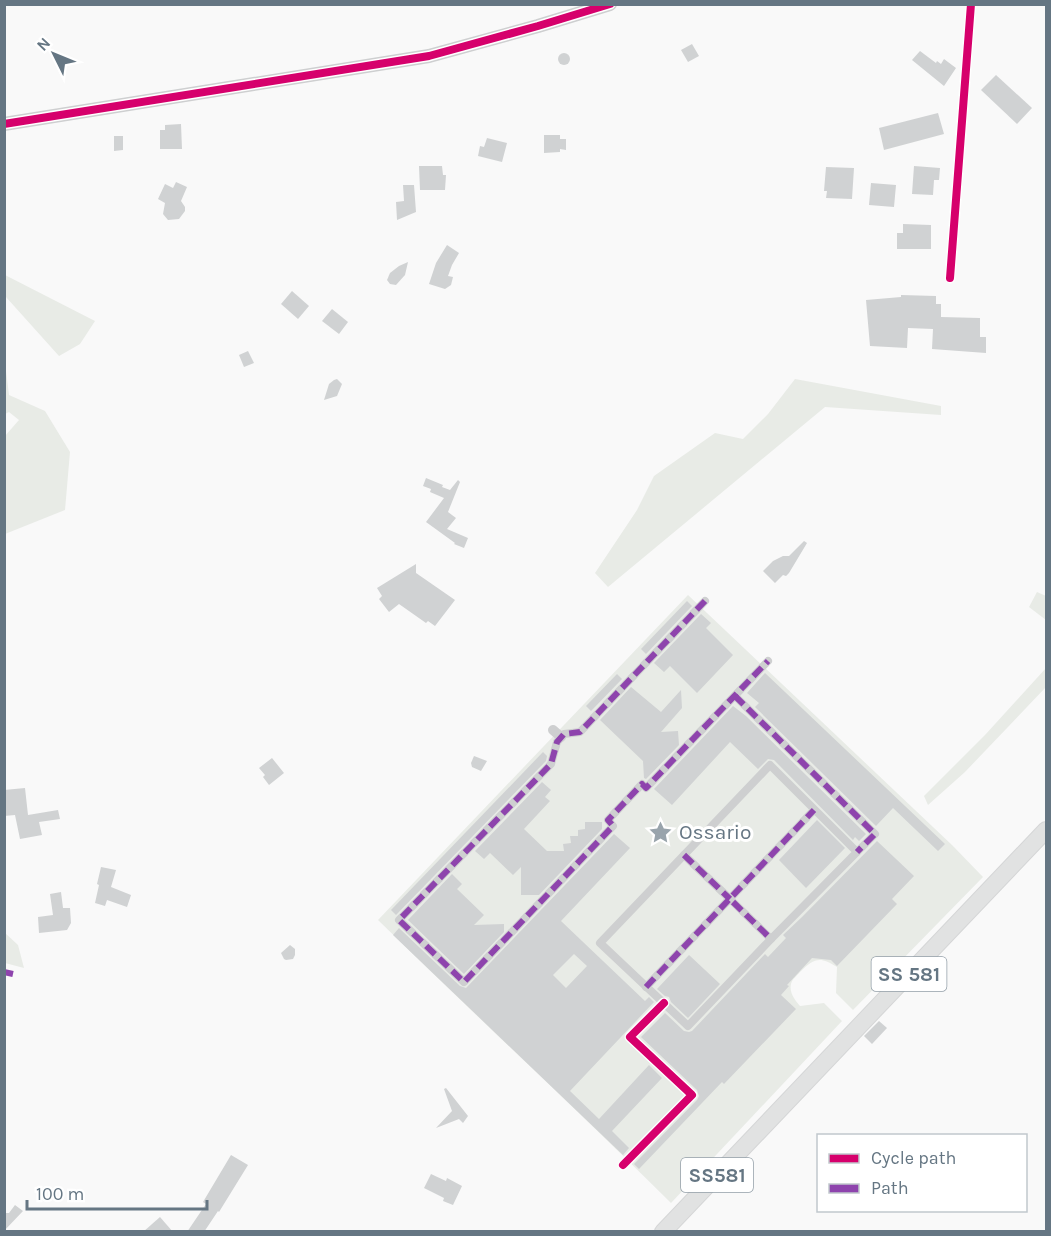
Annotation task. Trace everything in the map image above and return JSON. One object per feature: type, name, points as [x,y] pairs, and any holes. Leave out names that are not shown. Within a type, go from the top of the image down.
[{"type":"main road","name":"SS 581","points":[[771,1119],[1047,830]]},
{"type":"main road","name":"SS581","points":[[663,1232],[771,1119]]},
{"type":"street","points":[[4,124],[429,56],[610,4]]},
{"type":"street","points":[[950,278],[971,4]]},
{"type":"street","points":[[705,601],[580,732],[557,734],[550,764],[399,920],[464,982],[613,826],[608,820],[642,784],[646,788],[768,661]]},
{"type":"street","points":[[735,696],[875,834],[688,1026],[600,943],[770,765],[857,852]]},
{"type":"street","points":[[646,987],[814,810]]},
{"type":"street","points":[[684,855],[771,939]]},
{"type":"street","points":[[623,1165],[692,1095],[630,1037],[664,1004]]},
{"type":"shaded area","points":[[5,275],[95,321],[80,344],[59,356],[5,298]]},
{"type":"shaded area","points":[[5,363],[9,395],[45,411],[70,452],[65,510],[5,534],[5,436],[19,420],[9,412],[5,414]]},
{"type":"shaded area","points":[[795,379],[941,406],[941,415],[825,407],[608,587],[595,573],[637,510],[654,476],[715,433],[743,439],[768,414]]},
{"type":"shaded area","points":[[1037,592],[1046,596],[1046,620],[1029,607]]},
{"type":"shaded area","points":[[688,595],[983,877],[853,1010],[836,993],[837,967],[826,961],[817,960],[800,972],[792,981],[791,990],[800,1006],[824,1003],[842,1021],[671,1203],[378,920]]},
{"type":"shaded area","points":[[1046,668],[1046,687],[965,772],[928,805],[924,796],[985,735]]},
{"type":"shaded area","points":[[4,932],[18,945],[24,968],[5,963]]},
{"type":"building","points":[[692,44],[699,56],[688,62],[681,50]]},
{"type":"building","points":[[920,51],[936,63],[937,61],[941,64],[944,59],[956,68],[944,86],[912,60]]},
{"type":"building","points":[[566,53],[570,59],[566,65],[562,65],[558,57]]},
{"type":"building","points":[[996,75],[1032,108],[1017,124],[981,90]]},
{"type":"building","points":[[938,113],[944,134],[884,150],[879,128]]},
{"type":"building","points":[[181,124],[182,149],[160,149],[160,130],[165,130],[165,125]]},
{"type":"building","points":[[544,135],[560,135],[560,139],[566,139],[566,150],[560,149],[560,152],[544,153]]},
{"type":"building","points":[[114,136],[123,136],[123,150],[114,151]]},
{"type":"building","points":[[487,138],[507,143],[502,162],[478,156],[480,146],[484,147]]},
{"type":"building","points":[[419,166],[442,166],[443,175],[446,175],[445,190],[420,190]]},
{"type":"building","points":[[914,166],[940,168],[939,180],[934,180],[933,195],[912,194]]},
{"type":"building","points":[[826,167],[854,168],[852,199],[826,198],[827,191],[824,191]]},
{"type":"building","points":[[176,182],[187,187],[181,201],[185,211],[179,219],[168,220],[163,214],[165,203],[158,199],[165,184],[173,188]]},
{"type":"building","points":[[871,183],[896,185],[894,207],[869,205]]},
{"type":"building","points":[[403,185],[414,185],[416,212],[397,220],[396,202],[404,201]]},
{"type":"building","points":[[903,224],[931,225],[931,249],[897,249],[897,233],[903,233]]},
{"type":"building","points":[[447,245],[459,253],[448,276],[453,277],[451,285],[445,289],[429,284],[436,263]]},
{"type":"building","points":[[408,262],[405,275],[396,285],[390,284],[387,280],[390,273]]},
{"type":"building","points":[[292,291],[309,306],[298,319],[281,304]]},
{"type":"building","points":[[901,295],[936,296],[936,304],[941,304],[941,317],[980,318],[980,337],[986,337],[986,353],[932,349],[933,329],[908,328],[907,348],[870,346],[866,300],[901,297]]},
{"type":"building","points":[[332,309],[348,322],[339,334],[322,321]]},
{"type":"building","points":[[248,351],[254,363],[244,367],[239,355]]},
{"type":"building","points":[[337,379],[342,384],[337,396],[324,400],[329,384]]},
{"type":"building","points":[[426,478],[450,490],[458,480],[460,482],[448,512],[456,518],[447,529],[468,538],[464,548],[454,544],[426,522],[444,498],[423,486]]},
{"type":"building","points":[[804,541],[807,543],[789,573],[786,576],[783,575],[775,583],[763,571],[773,561],[789,556]]},
{"type":"building","points":[[416,564],[416,573],[455,600],[435,626],[428,621],[426,623],[399,604],[389,612],[379,599],[382,596],[377,588]]},
{"type":"building","points":[[687,601],[692,606],[646,654],[641,649]]},
{"type":"building","points":[[701,614],[711,623],[706,628],[733,655],[697,693],[670,666],[664,672],[654,663]]},
{"type":"building","points":[[765,673],[945,844],[938,851],[893,808],[876,826],[755,707],[759,703],[747,693]]},
{"type":"building","points":[[617,674],[622,679],[591,711],[586,706]]},
{"type":"building","points":[[631,687],[661,712],[681,690],[682,708],[661,732],[678,731],[679,745],[646,779],[644,778],[643,761],[600,720]]},
{"type":"building","points":[[733,706],[746,716],[866,834],[859,841],[855,837],[853,840],[774,760],[768,759],[758,769],[730,742],[672,805],[654,789]]},
{"type":"building","points":[[543,752],[547,756],[546,761],[396,915],[391,910]]},
{"type":"building","points":[[474,756],[487,761],[481,771],[472,767]]},
{"type":"building","points":[[272,758],[284,773],[269,785],[259,768]]},
{"type":"building","points":[[542,782],[551,790],[545,797],[550,801],[524,829],[547,851],[564,851],[563,844],[571,843],[570,836],[578,836],[578,830],[585,829],[585,822],[602,822],[602,829],[539,895],[521,895],[521,867],[513,875],[490,853],[484,859],[475,851]]},
{"type":"building","points":[[25,788],[28,815],[58,810],[60,819],[39,822],[42,835],[20,839],[15,815],[4,816],[4,790]]},
{"type":"building","points":[[817,820],[845,848],[806,888],[779,860]]},
{"type":"building","points":[[614,834],[630,848],[561,921],[645,1001],[649,997],[654,1002],[570,1091],[599,1119],[649,1065],[662,1078],[612,1131],[629,1148],[623,1155],[393,935],[399,928],[460,986],[466,988]],"holes":[[[574,954],[587,966],[566,988],[553,975]]]},
{"type":"building","points":[[877,841],[914,876],[892,899],[897,904],[837,966],[831,960],[812,958],[787,985],[789,986],[781,995],[796,1009],[639,1169],[634,1164],[699,1096],[697,1090],[641,1037],[665,1013],[684,1031],[692,1031],[765,954],[768,957],[786,938],[783,935]]},
{"type":"building","points":[[101,867],[116,870],[111,887],[131,895],[127,907],[107,900],[105,906],[95,903]]},
{"type":"building","points":[[452,874],[462,884],[457,889],[484,915],[474,925],[504,924],[504,932],[464,974],[408,920]]},
{"type":"building","points":[[61,892],[63,908],[70,908],[71,923],[67,930],[39,933],[38,917],[53,915],[50,894]]},
{"type":"building","points":[[290,945],[295,949],[295,955],[293,959],[286,960],[281,953]]},
{"type":"building","points":[[689,955],[720,984],[688,1018],[671,1002],[669,997],[657,989]]},
{"type":"building","points":[[879,1021],[887,1028],[872,1044],[864,1036]]},
{"type":"building","points":[[446,1088],[468,1116],[463,1123],[459,1119],[436,1128],[452,1111],[444,1089]]},
{"type":"building","points":[[231,1155],[248,1165],[204,1232],[187,1232],[206,1204],[203,1202]]},
{"type":"building","points":[[431,1174],[446,1181],[447,1178],[462,1186],[453,1205],[424,1188]]},
{"type":"building","points":[[15,1205],[23,1211],[4,1231],[4,1213],[9,1213]]},
{"type":"building","points":[[160,1217],[173,1232],[143,1232]]},
{"type":"marked path","points":[[705,601],[580,732],[564,734],[557,742],[551,764],[399,920],[464,982],[613,826],[608,820],[642,784],[646,788],[768,661]]},
{"type":"marked path","points":[[735,696],[875,834],[857,852]]},
{"type":"marked path","points":[[646,987],[814,810]]},
{"type":"marked path","points":[[684,855],[730,899]]},
{"type":"marked path","points":[[733,902],[771,939]]},
{"type":"marked path","points":[[4,972],[13,974]]},
{"type":"cycle path","points":[[4,124],[429,56],[610,4]]},
{"type":"cycle path","points":[[950,278],[971,4]]},
{"type":"cycle path","points":[[623,1165],[692,1095],[630,1037],[664,1003]]},
{"type":"place","name":"Ossario","points":[[661,832]]}]
